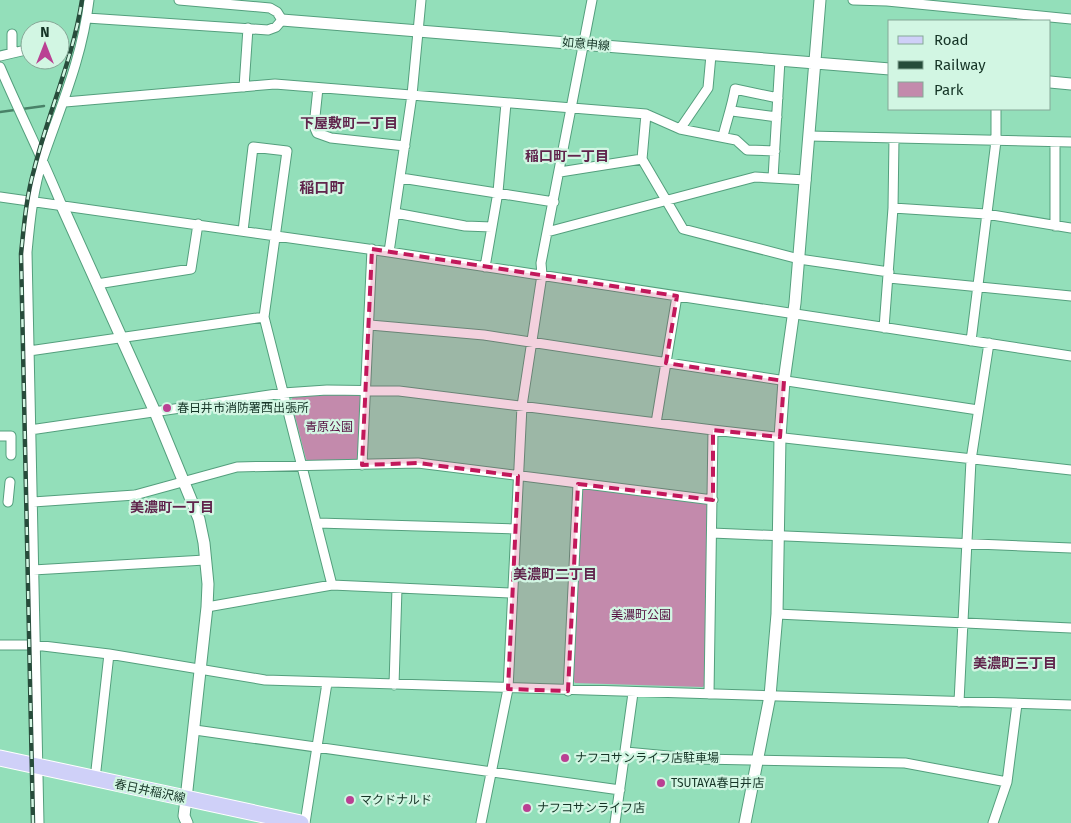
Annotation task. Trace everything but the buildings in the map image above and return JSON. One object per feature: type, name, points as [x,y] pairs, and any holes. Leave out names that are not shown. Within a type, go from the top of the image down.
[{"type":"main road","name":"春日井稲沢線","points":[[0,758],[300,823]]},
{"type":"street","points":[[40,823],[27,252],[32,201],[43,159],[65,102],[87,18],[89,0]]},
{"type":"street","points":[[87,18],[268,30],[276,28],[282,20],[278,12],[270,8],[237,2],[179,0]]},
{"type":"street","points":[[389,252],[412,95],[420,0]]},
{"type":"street","points":[[482,823],[508,689],[522,406],[542,275],[541,263],[592,0]]},
{"type":"street","points":[[745,823],[770,696],[777,614],[780,437],[784,381],[800,259],[820,0]]},
{"type":"street","points":[[853,0],[887,0],[1002,17],[1071,18]]},
{"type":"street","name":"如意申線","points":[[282,20],[888,69]]},
{"type":"street","points":[[244,87],[248,28]]},
{"type":"street","points":[[12,34],[12,53]]},
{"type":"street","points":[[0,56],[20,51]]},
{"type":"street","points":[[680,129],[708,88],[711,56]]},
{"type":"street","points":[[773,178],[780,60]]},
{"type":"street","points":[[0,67],[43,159],[62,206],[155,412],[199,519],[208,584],[195,730],[184,816],[187,823]]},
{"type":"street","points":[[1051,82],[1071,84]]},
{"type":"street","points":[[65,102],[275,84],[646,114],[680,129],[736,140],[747,150],[775,151]]},
{"type":"street","points":[[318,88],[314,126],[318,134],[331,138],[405,146]]},
{"type":"street","points":[[722,136],[728,114],[732,111],[735,89],[778,98]]},
{"type":"street","points":[[485,267],[498,192],[506,103]]},
{"type":"street","points":[[971,341],[996,141],[996,110]]},
{"type":"street","points":[[732,111],[777,117]]},
{"type":"street","points":[[646,114],[642,159],[683,229],[800,259],[889,275],[1071,296]]},
{"type":"street","points":[[809,136],[1071,142]]},
{"type":"street","points":[[884,328],[893,208],[894,138]]},
{"type":"street","points":[[1055,226],[1056,142]]},
{"type":"street","points":[[243,231],[253,147],[287,151],[264,317],[318,523],[332,586]]},
{"type":"street","points":[[560,172],[642,159]]},
{"type":"street","points":[[547,232],[755,177],[806,180]]},
{"type":"street","points":[[401,178],[492,194],[498,192],[554,202]]},
{"type":"street","points":[[0,198],[372,249],[1071,356]]},
{"type":"street","points":[[893,208],[986,214],[1071,228]]},
{"type":"street","points":[[395,214],[465,226],[492,227]]},
{"type":"street","points":[[97,284],[191,269],[198,224]]},
{"type":"street","points":[[362,465],[370,325],[372,249]]},
{"type":"street","points":[[656,423],[676,296]]},
{"type":"street","points":[[29,351],[264,317]]},
{"type":"street","points":[[370,325],[484,335],[978,410]]},
{"type":"street","points":[[959,702],[970,460],[989,343]]},
{"type":"street","points":[[30,430],[283,393],[366,390],[399,391],[713,430],[1071,470]]},
{"type":"street","points":[[709,694],[713,430]]},
{"type":"street","points":[[0,436],[11,436],[11,455]]},
{"type":"street","points":[[33,502],[134,495],[237,467],[418,463],[712,500]]},
{"type":"street","points":[[0,482],[11,482],[8,502]]},
{"type":"street","points":[[568,691],[578,484]]},
{"type":"street","points":[[318,523],[516,529]]},
{"type":"street","points":[[712,533],[1071,548]]},
{"type":"street","points":[[33,570],[205,560]]},
{"type":"street","points":[[207,607],[332,586],[512,593]]},
{"type":"street","points":[[394,685],[397,588]]},
{"type":"street","points":[[777,614],[1071,628]]},
{"type":"street","points":[[0,645],[36,645],[110,654],[265,680],[1071,706]]},
{"type":"street","points":[[96,779],[110,654]]},
{"type":"street","points":[[304,823],[327,683]]},
{"type":"street","points":[[616,823],[633,693]]},
{"type":"street","points":[[993,823],[1007,782],[1017,704]]},
{"type":"street","points":[[195,730],[620,790]]},
{"type":"street","points":[[626,752],[700,759],[905,763],[1007,782]]},
{"type":"highlighted area","points":[[372,249],[677,296],[666,363],[784,381],[780,437],[713,430],[713,500],[578,484],[568,691],[508,689],[518,476],[418,463],[362,465]]},
{"type":"green space","name":"青原公園","points":[[358,395],[362,397],[358,458],[355,460],[309,462],[306,459],[291,400],[293,397]]},
{"type":"green space","name":"美濃町公園","points":[[584,488],[706,503],[708,506],[705,684],[703,687],[575,683],[573,680],[582,491]]},
{"type":"waterway","points":[[0,112],[44,106]]},
{"type":"railway","points":[[33,823],[21,254],[31,180],[67,65],[82,0]]},
{"type":"place","name":"春日井市消防署西出張所","points":[[167,408]]},
{"type":"place","name":"ナフコサンライフ店駐車場","points":[[565,758]]},
{"type":"place","name":"TSUTAYA春日井店","points":[[661,783]]},
{"type":"place","name":"マクドナルド","points":[[350,800]]},
{"type":"place","name":"ナフコサンライフ店","points":[[527,808]]},
{"type":"district","name":"下屋敷町一丁目","points":[[349,123]]},
{"type":"district","name":"稲口町一丁目","points":[[567,156]]},
{"type":"district","name":"稲口町","points":[[322,188]]},
{"type":"district","name":"美濃町一丁目","points":[[172,507]]},
{"type":"district","name":"美濃町二丁目","points":[[555,574]]},
{"type":"district","name":"美濃町三丁目","points":[[1015,663]]}]
